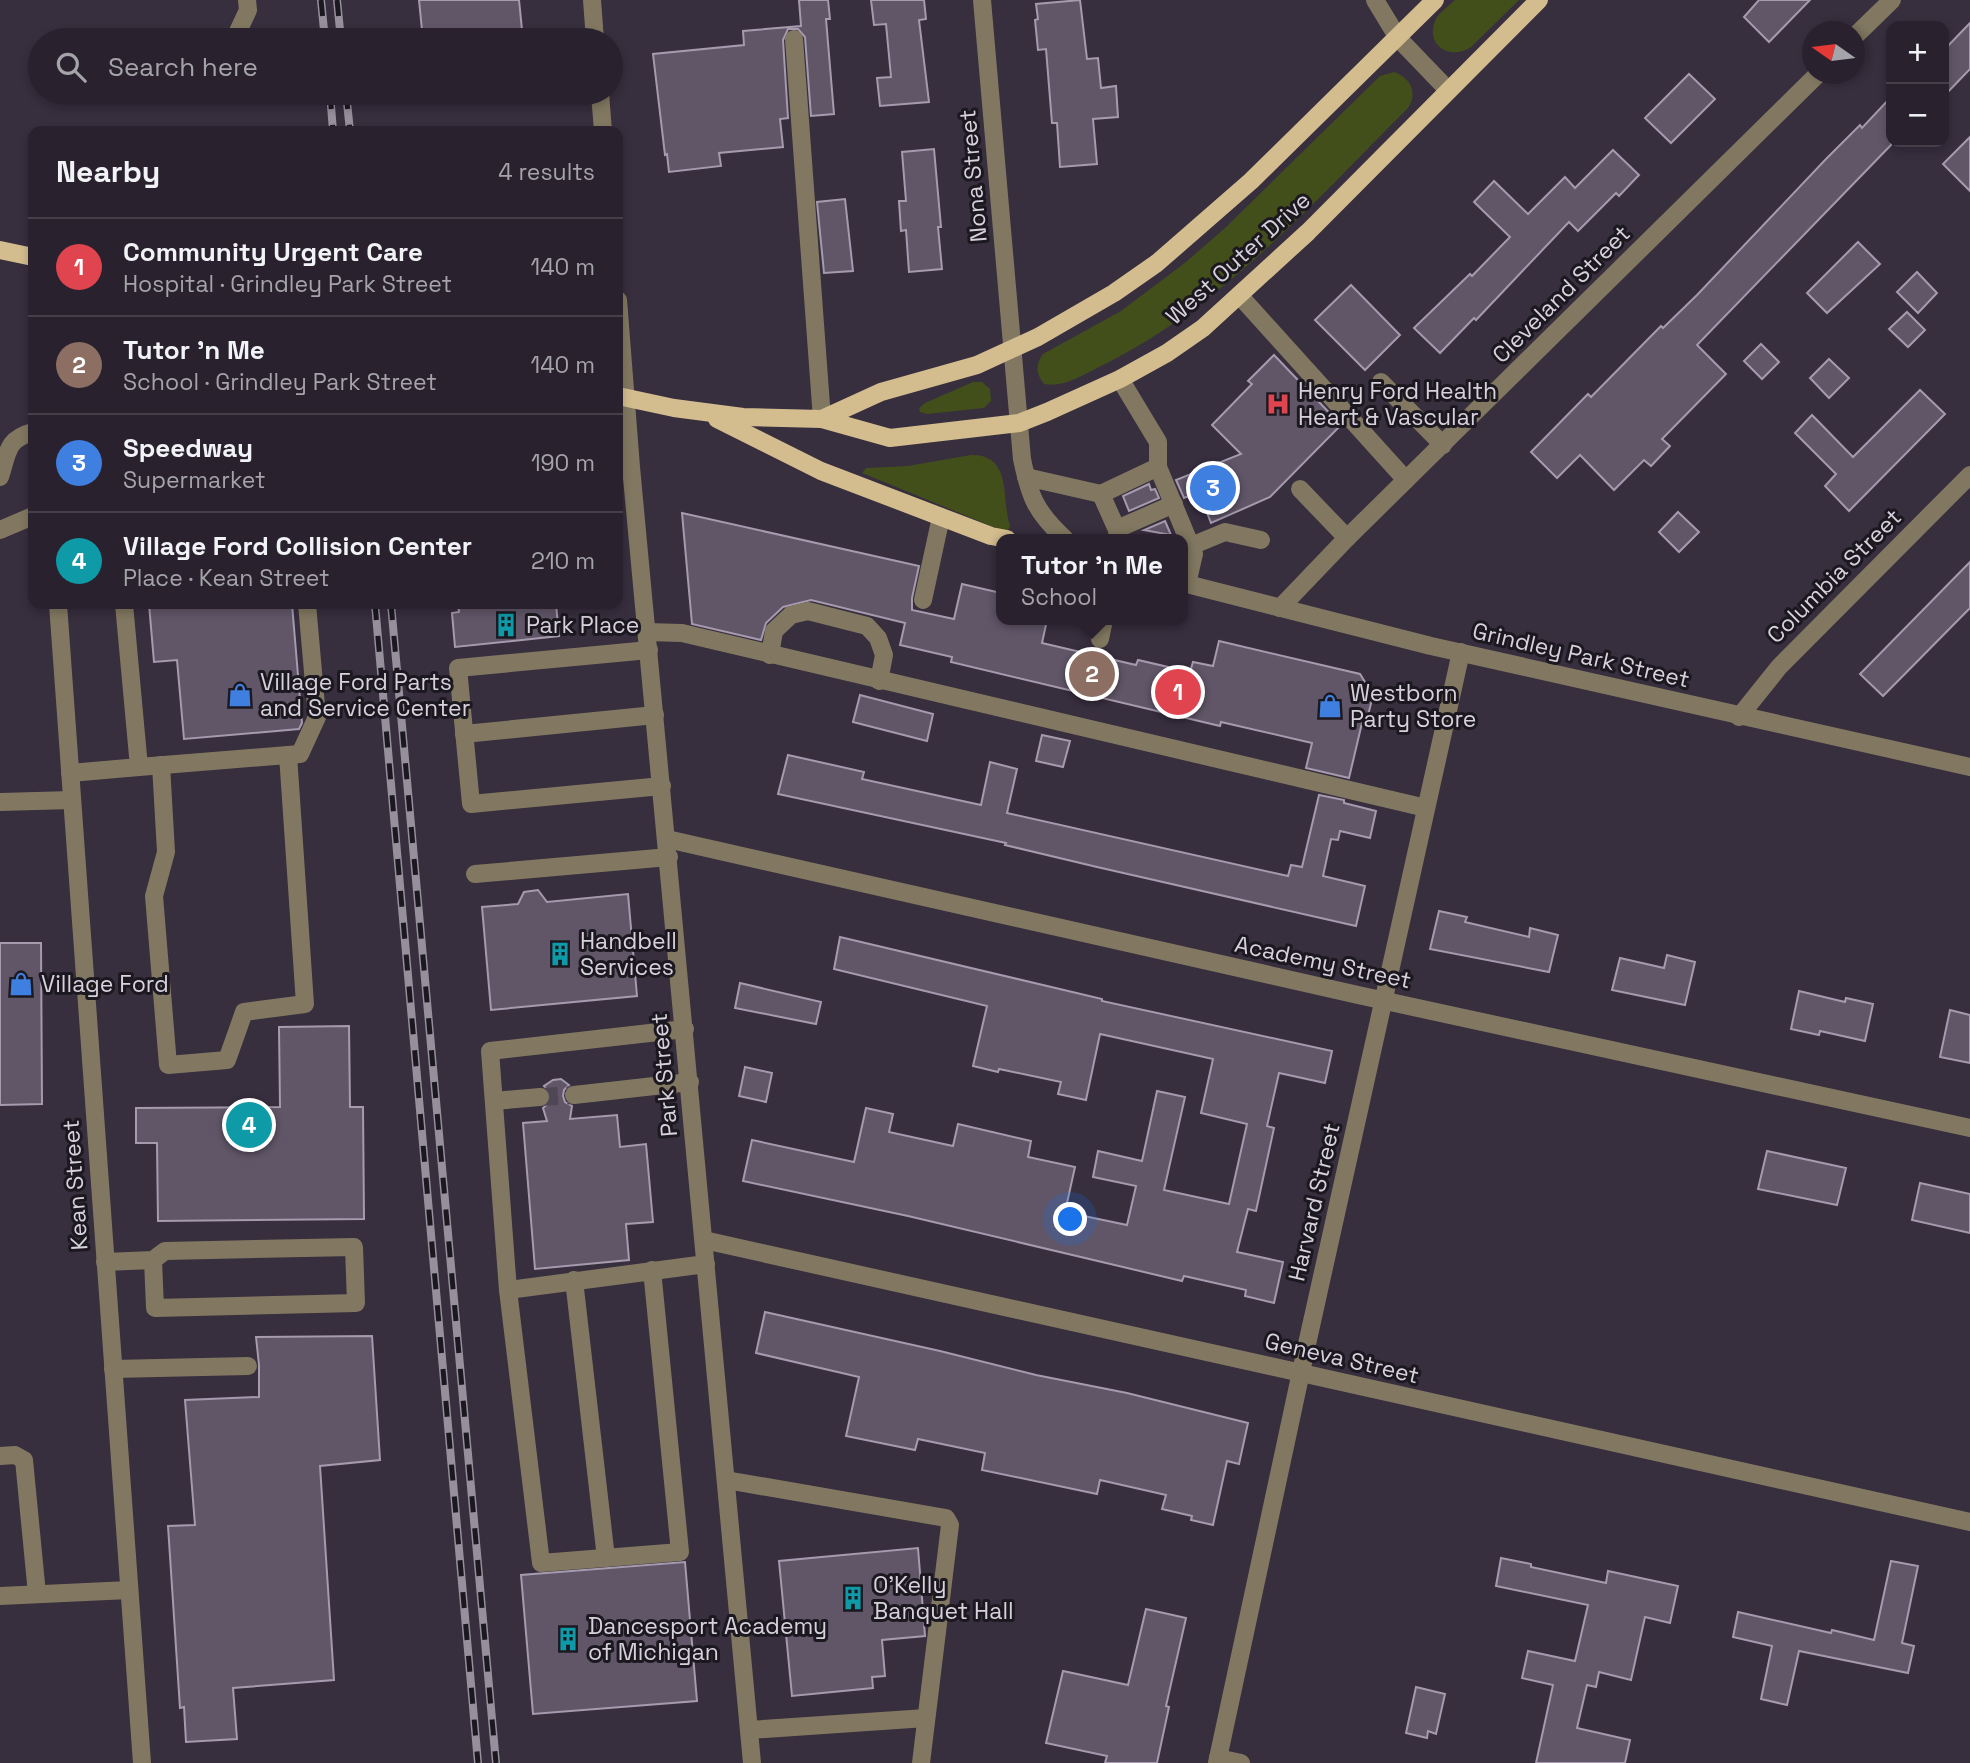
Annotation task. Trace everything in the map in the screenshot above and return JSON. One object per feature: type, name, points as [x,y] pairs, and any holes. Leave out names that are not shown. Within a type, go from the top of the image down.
[{"type":"main road","name":"West Outer Drive","points":[[822,419],[881,392],[977,365],[1013,349],[1077,316],[1157,263],[1251,181],[1435,0]]},
{"type":"main road","name":"West Outer Drive","points":[[623,397],[743,418],[822,419],[890,438],[1019,422],[1120,379],[1167,353],[1203,328],[1308,232],[1539,0]]},
{"type":"main road","points":[[0,250],[28,256]]},
{"type":"main road","points":[[705,413],[821,471],[996,535]]},
{"type":"street","points":[[240,28],[248,10],[247,0]]},
{"type":"street","points":[[592,0],[594,28]]},
{"type":"street","name":"Nona Street","points":[[982,0],[1013,349]]},
{"type":"street","points":[[1376,0],[1398,38],[1448,90]]},
{"type":"street","points":[[1865,26],[1892,0]]},
{"type":"street","points":[[794,39],[822,419]]},
{"type":"street","name":"Cleveland Street","points":[[1280,608],[1347,538],[1808,84]]},
{"type":"street","points":[[601,105],[603,126]]},
{"type":"street","points":[[1239,295],[1406,480]]},
{"type":"street","points":[[1013,349],[1028,491],[1044,519],[1060,534]]},
{"type":"street","points":[[1120,379],[1158,442],[1158,467],[1186,534]]},
{"type":"street","points":[[1381,382],[1443,444]]},
{"type":"street","name":"Park Street","points":[[623,415],[669,857],[752,1763]]},
{"type":"street","points":[[0,438],[26,434]]},
{"type":"street","points":[[0,477],[12,441],[26,434]]},
{"type":"street","points":[[1026,477],[1101,494],[1158,467]]},
{"type":"street","name":"Columbia Street","points":[[1739,717],[1779,667],[1970,475]]},
{"type":"street","points":[[1300,489],[1347,538]]},
{"type":"street","points":[[1101,494],[1117,534],[1174,504]]},
{"type":"street","points":[[923,600],[941,517]]},
{"type":"street","points":[[0,530],[28,518]]},
{"type":"street","points":[[1191,546],[1225,532],[1261,540]]},
{"type":"street","points":[[1188,539],[1194,554],[1188,574]]},
{"type":"street","name":"Grindley Park Street","points":[[1188,585],[1461,652],[1970,768]]},
{"type":"street","name":"Kean Street","points":[[58,609],[142,1763]]},
{"type":"street","points":[[124,609],[139,767]]},
{"type":"street","points":[[70,773],[300,754],[317,717],[307,609]]},
{"type":"street","points":[[770,655],[774,631],[791,615],[808,611],[867,625],[878,638],[884,655],[879,681]]},
{"type":"street","points":[[1100,639],[1103,625]]},
{"type":"street","points":[[662,786],[471,804],[458,668],[648,641],[681,633],[1426,808]]},
{"type":"street","name":"Harvard Street","points":[[1217,1761],[1461,652]]},
{"type":"street","points":[[464,734],[655,715]]},
{"type":"street","points":[[161,765],[166,852],[154,896],[168,1065],[227,1060],[244,1012],[304,1004],[288,755]]},
{"type":"street","points":[[0,802],[72,800]]},
{"type":"street","name":"Academy Street","points":[[667,839],[1384,1001],[1970,1128]]},
{"type":"street","points":[[475,874],[669,857]]},
{"type":"street","points":[[653,1270],[680,1552],[541,1563],[508,1290],[490,1051],[685,1029]]},
{"type":"street","points":[[574,1095],[690,1082]]},
{"type":"street","points":[[494,1101],[540,1097]]},
{"type":"street","name":"Geneva Street","points":[[704,1240],[1970,1522]]},
{"type":"street","points":[[106,1262],[153,1260],[165,1251],[354,1247],[356,1303],[155,1308],[153,1260]]},
{"type":"street","points":[[508,1290],[706,1264]]},
{"type":"street","points":[[573,1280],[606,1559]]},
{"type":"street","points":[[113,1369],[248,1366]]},
{"type":"street","points":[[0,1456],[15,1455],[24,1460],[37,1594]]},
{"type":"street","points":[[726,1480],[946,1518],[950,1525],[921,1763]]},
{"type":"street","points":[[0,1597],[129,1590]]},
{"type":"street","points":[[749,1730],[926,1718]]},
{"type":"street","points":[[1217,1761],[1241,1763]]},
{"type":"green space","points":[[1455,0],[1519,0],[1471,47],[1463,51],[1448,52],[1437,44],[1433,30],[1439,15]]},
{"type":"green space","points":[[1394,72],[1405,78],[1411,87],[1412,97],[1408,108],[1264,251],[1186,315],[1144,343],[1073,380],[1044,384],[1038,369],[1043,354],[1121,311],[1186,262],[1225,228],[1380,76]]},
{"type":"green space","points":[[973,382],[982,382],[990,389],[991,401],[984,408],[927,414],[920,412],[919,408],[925,403]]},
{"type":"green space","points":[[971,455],[994,462],[999,470],[1010,526],[1008,530],[1001,530],[862,473],[866,468],[908,466]]},
{"type":"building","points":[[419,0],[519,0],[522,28],[422,28]]},
{"type":"building","points":[[799,0],[828,0],[830,19],[826,19],[834,114],[811,116],[805,37],[798,29],[788,29],[783,40],[788,118],[780,119],[783,147],[719,153],[721,166],[669,172],[653,54],[744,45],[743,31],[801,26]]},
{"type":"building","points":[[871,0],[924,0],[926,19],[919,20],[929,102],[880,106],[877,78],[891,77],[886,24],[874,25]]},
{"type":"building","points":[[1080,0],[1087,59],[1098,58],[1101,88],[1116,86],[1118,117],[1093,119],[1097,164],[1060,167],[1057,123],[1052,123],[1046,49],[1038,50],[1036,4]]},
{"type":"building","points":[[1759,0],[1810,0],[1769,42],[1744,17]]},
{"type":"building","points":[[1970,23],[1970,69],[1949,91],[1949,84],[1949,45]]},
{"type":"building","points":[[1689,74],[1715,99],[1671,143],[1645,118]]},
{"type":"building","points":[[1886,102],[1886,147],[1889,147],[1697,345],[1726,374],[1662,439],[1670,446],[1651,466],[1644,460],[1614,490],[1580,455],[1557,478],[1531,452],[1588,394],[1591,397],[1661,326],[1663,328],[1697,295],[1826,159],[1860,125],[1862,128]]},
{"type":"building","points":[[1970,137],[1970,191],[1943,164]]},
{"type":"building","points":[[934,149],[942,269],[909,272],[906,230],[901,231],[899,201],[906,201],[902,152]]},
{"type":"building","points":[[1613,150],[1639,175],[1619,196],[1616,193],[1578,231],[1569,222],[1476,320],[1474,318],[1440,353],[1414,328],[1470,274],[1472,276],[1510,237],[1474,202],[1494,181],[1528,214],[1565,177],[1575,188]]},
{"type":"building","points":[[845,199],[853,271],[824,273],[817,202]]},
{"type":"building","points":[[1858,242],[1880,264],[1827,313],[1807,293]]},
{"type":"building","points":[[1917,272],[1937,293],[1918,313],[1897,292]]},
{"type":"building","points":[[1351,285],[1400,335],[1365,370],[1315,320]]},
{"type":"building","points":[[1907,312],[1925,330],[1908,347],[1889,329]]},
{"type":"building","points":[[1761,344],[1779,362],[1762,379],[1744,361]]},
{"type":"building","name":"Henry Ford Health Heart & Vascular","points":[[1274,355],[1341,425],[1270,497],[1211,523],[1199,492],[1184,498],[1176,480],[1241,454],[1212,425],[1252,384],[1248,381]]},
{"type":"building","points":[[1829,359],[1849,378],[1829,398],[1810,378]]},
{"type":"building","points":[[1920,390],[1945,414],[1849,511],[1825,486],[1836,474],[1795,433],[1812,415],[1853,457]]},
{"type":"building","points":[[1149,484],[1159,498],[1129,511],[1123,496]]},
{"type":"building","points":[[1678,512],[1699,532],[1679,552],[1659,532]]},
{"type":"building","points":[[682,513],[919,566],[912,610],[954,619],[962,584],[996,592],[996,625],[1046,625],[1042,643],[1136,665],[1138,660],[1190,672],[1193,662],[1213,666],[1219,641],[1360,674],[1373,695],[1366,724],[1362,723],[1349,778],[1306,768],[1312,743],[1221,722],[1220,726],[951,662],[952,657],[900,645],[905,623],[811,600],[783,607],[766,623],[761,640],[692,624]]},
{"type":"building","points":[[1165,521],[1171,534],[1166,534],[1144,530]]},
{"type":"building","points":[[1970,562],[1970,608],[1883,696],[1860,674]]},
{"type":"building","name":"Village Ford Parts and Service Center","points":[[149,609],[292,609],[302,723],[299,729],[184,739],[177,660],[154,662]]},
{"type":"building","name":"Park Place","points":[[459,609],[556,609],[559,636],[455,647],[452,613],[459,612]]},
{"type":"building","points":[[860,695],[933,714],[927,741],[853,722]]},
{"type":"building","points":[[1042,735],[1070,741],[1063,767],[1036,761]]},
{"type":"building","points":[[788,755],[864,772],[862,779],[981,805],[990,762],[1017,769],[1007,813],[1288,876],[1291,865],[1302,867],[1319,795],[1344,800],[1344,803],[1376,811],[1370,838],[1340,831],[1338,840],[1331,839],[1323,876],[1365,886],[1356,926],[1097,867],[1005,845],[1006,843],[778,794]]},
{"type":"building","name":"Handbell Services","points":[[538,890],[547,902],[628,894],[637,996],[491,1010],[482,907],[518,904],[524,892]]},
{"type":"building","points":[[1439,911],[1467,917],[1465,922],[1529,937],[1530,928],[1558,935],[1549,972],[1430,949]]},
{"type":"building","points":[[840,937],[1102,1001],[1332,1051],[1325,1083],[1279,1073],[1267,1126],[1274,1128],[1256,1211],[1248,1209],[1237,1252],[1283,1262],[1274,1303],[1245,1296],[1246,1290],[1184,1276],[1182,1281],[908,1216],[743,1181],[752,1140],[854,1162],[866,1108],[893,1114],[889,1132],[953,1146],[958,1124],[1031,1141],[1028,1157],[1075,1167],[1065,1212],[1127,1225],[1136,1186],[1093,1177],[1098,1151],[1142,1161],[1157,1091],[1185,1097],[1164,1190],[1229,1204],[1247,1124],[1201,1113],[1213,1059],[1100,1034],[1086,1100],[1058,1094],[1061,1082],[973,1066],[987,1006],[834,969]]},
{"type":"building","name":"Village Ford","points":[[0,943],[41,943],[42,1104],[0,1105]]},
{"type":"building","points":[[1667,955],[1695,962],[1685,1005],[1612,990],[1620,958],[1664,968]]},
{"type":"building","points":[[740,983],[821,1002],[816,1024],[735,1008]]},
{"type":"building","points":[[1799,991],[1845,1002],[1846,998],[1873,1004],[1865,1041],[1820,1031],[1819,1035],[1791,1029]]},
{"type":"building","points":[[1950,1010],[1970,1015],[1970,1063],[1940,1057]]},
{"type":"building","points":[[349,1026],[350,1107],[363,1107],[364,1219],[158,1221],[157,1143],[136,1143],[136,1108],[280,1107],[279,1027]]},
{"type":"building","points":[[745,1067],[772,1073],[766,1102],[739,1096]]},
{"type":"building","points":[[561,1079],[569,1085],[563,1096],[565,1102],[572,1106],[570,1119],[617,1115],[620,1147],[646,1144],[653,1222],[626,1224],[629,1260],[535,1269],[523,1123],[547,1121],[543,1108],[550,1102],[551,1095],[544,1086],[553,1080]]},
{"type":"building","points":[[1767,1151],[1846,1168],[1837,1205],[1758,1189]]},
{"type":"building","points":[[1920,1183],[1970,1194],[1970,1233],[1912,1220]]},
{"type":"building","points":[[765,1312],[1036,1375],[1127,1393],[1248,1423],[1239,1464],[1227,1461],[1213,1525],[1191,1520],[1192,1516],[1162,1509],[1166,1495],[1100,1480],[1097,1494],[982,1470],[985,1453],[918,1439],[915,1450],[846,1436],[859,1377],[756,1353]]},
{"type":"building","points":[[372,1336],[380,1460],[320,1466],[334,1680],[233,1688],[237,1739],[186,1742],[184,1707],[180,1708],[168,1526],[195,1525],[185,1400],[259,1397],[256,1337]]},
{"type":"building","name":"O'Kelly Banquet Hall","points":[[918,1548],[925,1636],[882,1640],[885,1676],[872,1677],[873,1688],[792,1696],[779,1561]]},
{"type":"building","points":[[1501,1558],[1606,1583],[1608,1571],[1678,1586],[1670,1623],[1645,1617],[1631,1680],[1599,1672],[1596,1687],[1587,1685],[1577,1728],[1630,1740],[1625,1763],[1536,1763],[1553,1685],[1522,1678],[1528,1651],[1575,1661],[1588,1605],[1496,1586]]},
{"type":"building","points":[[1891,1561],[1918,1566],[1902,1643],[1914,1646],[1908,1673],[1799,1651],[1787,1705],[1761,1699],[1772,1646],[1733,1637],[1738,1612],[1874,1640]]},
{"type":"building","name":"Dancesport Academy of Michigan","points":[[685,1562],[697,1701],[533,1714],[521,1575]]},
{"type":"building","points":[[1146,1609],[1186,1618],[1166,1706],[1169,1707],[1157,1763],[1105,1763],[1107,1756],[1046,1743],[1063,1671],[1128,1685]]},
{"type":"building","points":[[1416,1687],[1445,1694],[1436,1734],[1428,1731],[1427,1738],[1406,1733]]},
{"type":"tunnel","points":[[540,1097],[574,1095]]},
{"type":"railway","points":[[321,0],[324,28]]},
{"type":"railway","points":[[337,0],[340,28]]},
{"type":"railway","points":[[331,105],[333,126]]},
{"type":"railway","points":[[347,105],[349,126]]},
{"type":"railway","points":[[375,609],[478,1763]]},
{"type":"railway","points":[[391,609],[496,1763]]},
{"type":"place","name":"Henry Ford Health Heart & Vascular","points":[[1278,404]]},
{"type":"place","name":"Speedway","points":[[1213,488]]},
{"type":"place","name":"Park Place","points":[[506,625]]},
{"type":"place","name":"Tutor 'n Me","points":[[1092,674]]},
{"type":"place","name":"Community Urgent Care","points":[[1178,692]]},
{"type":"place","name":"Village Ford Parts and Service Center","points":[[240,695]]},
{"type":"place","name":"Westborn Party Store","points":[[1330,706]]},
{"type":"place","name":"Handbell Services","points":[[560,954]]},
{"type":"place","name":"Village Ford","points":[[21,984]]},
{"type":"place","name":"Village Ford Collision Center","points":[[249,1125]]},
{"type":"place","name":"O'Kelly Banquet Hall","points":[[853,1598]]},
{"type":"place","name":"Dancesport Academy of Michigan","points":[[568,1639]]}]
